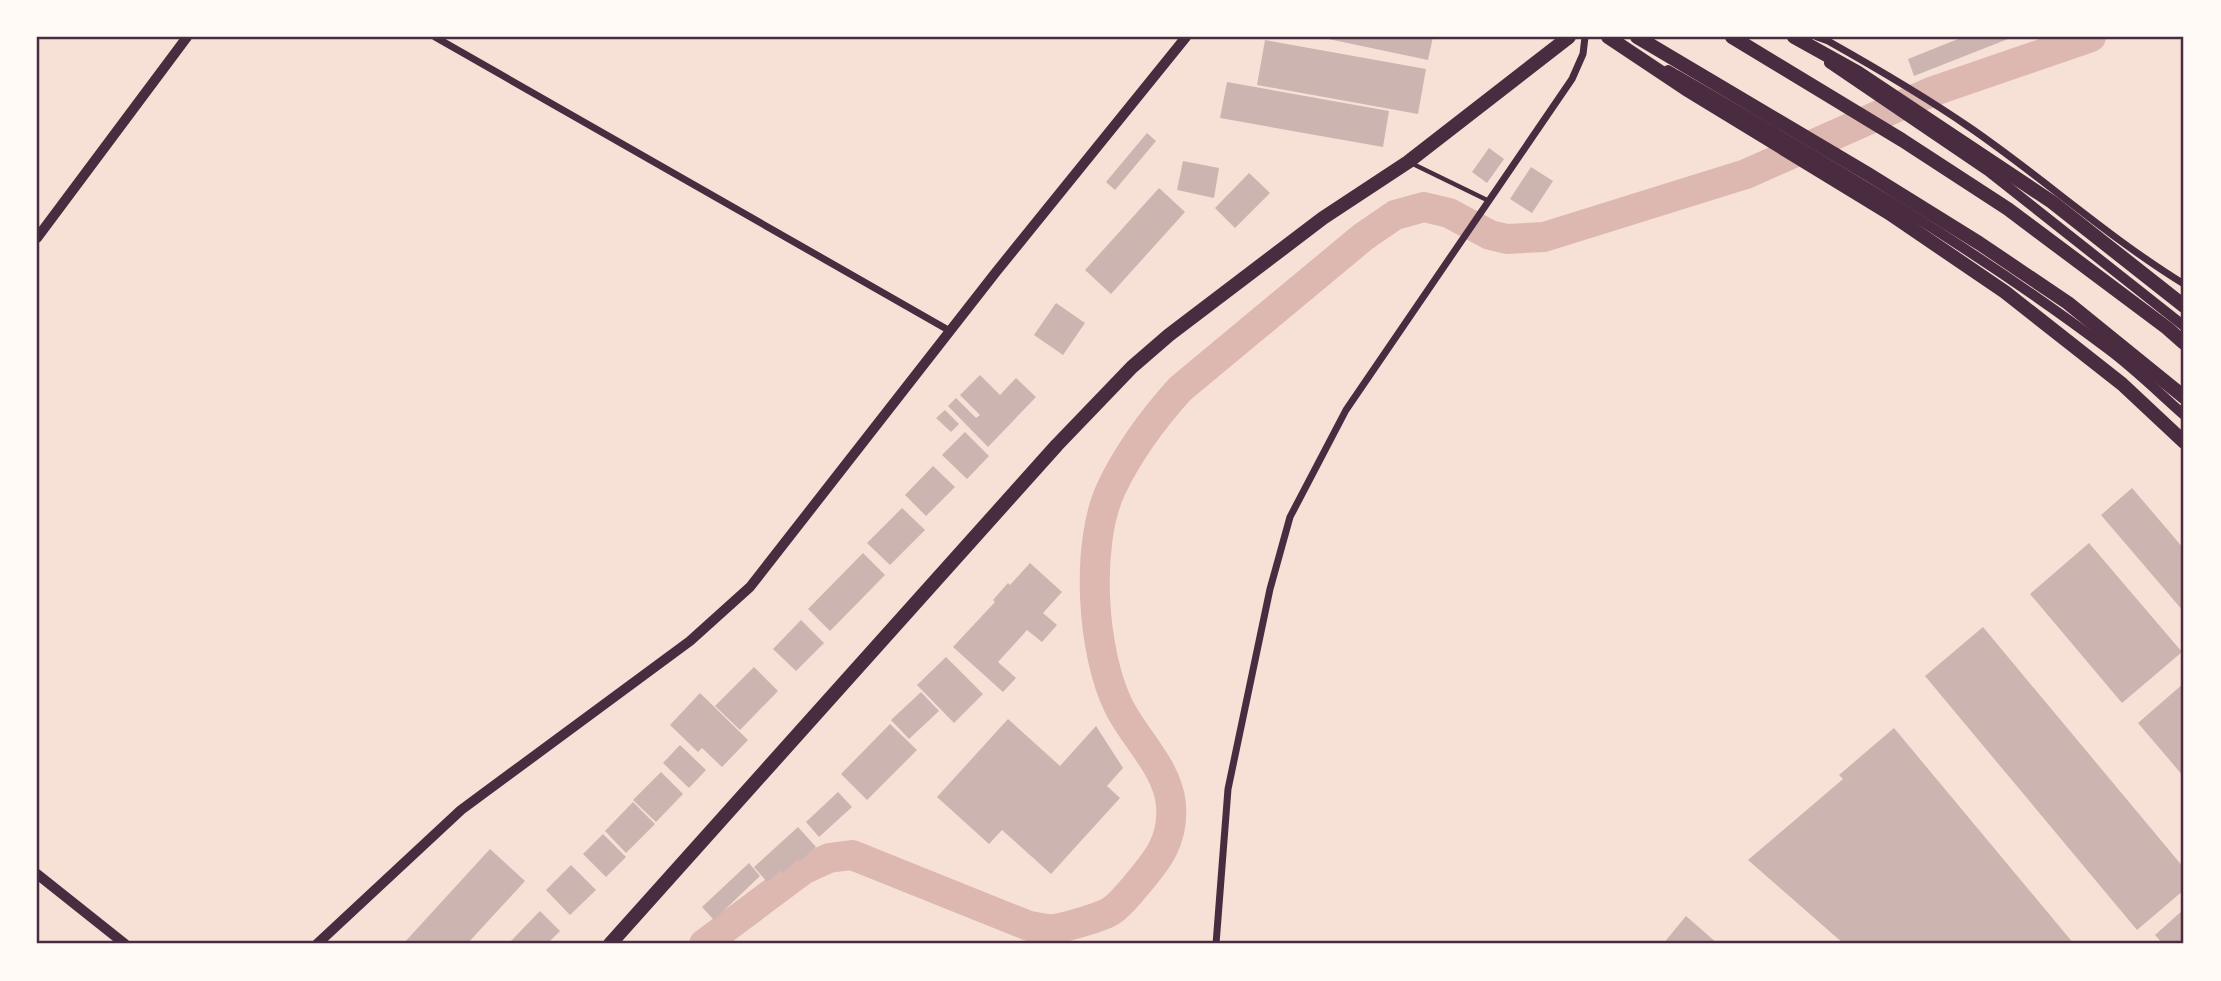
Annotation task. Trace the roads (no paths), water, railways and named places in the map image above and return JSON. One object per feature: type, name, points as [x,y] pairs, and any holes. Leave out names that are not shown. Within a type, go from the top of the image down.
[{"type":"main road","points":[[610,944],[1048,454],[1132,367],[1169,335],[1323,218],[1408,162],[1569,37]]},
{"type":"main road","points":[[1609,37],[1772,136],[2005,292],[2122,384],[2184,442]]},
{"type":"main road","points":[[1637,37],[1979,243],[2068,303],[2184,397]]},
{"type":"main road","points":[[1732,37],[1902,140],[2008,209],[2184,343]]},
{"type":"main road","points":[[1794,37],[1857,72],[2052,202],[2184,306]]},
{"type":"street","points":[[37,238],[187,37]]},
{"type":"street","points":[[435,37],[950,331]]},
{"type":"street","points":[[317,944],[461,810],[690,641],[750,587],[950,331],[1186,37]]},
{"type":"street","points":[[1216,944],[1228,789],[1270,589],[1290,517],[1346,410],[1572,79],[1583,54],[1585,37]]},
{"type":"street","points":[[1788,37],[1988,171],[2184,326]]},
{"type":"street","points":[[1817,37],[1899,82],[1969,127],[2148,262],[2184,284]]},
{"type":"street","points":[[1772,136],[1857,182],[1968,250],[2110,350],[2184,415]]},
{"type":"street","points":[[37,874],[125,944]]},
{"type":"lane","points":[[1408,162],[1488,200]]},
{"type":"waterway","points":[[704,944],[803,870],[829,858],[852,855],[1029,926],[1055,929],[1092,919],[1111,911],[1123,901],[1162,851],[1170,830],[1171,805],[1164,779],[1119,707],[1103,658],[1095,599],[1095,568],[1097,539],[1111,489],[1142,437],[1180,389],[1363,237],[1395,215],[1424,207],[1449,213],[1490,235],[1507,239],[1544,237],[1746,174],[1931,92],[2091,37]]}]
